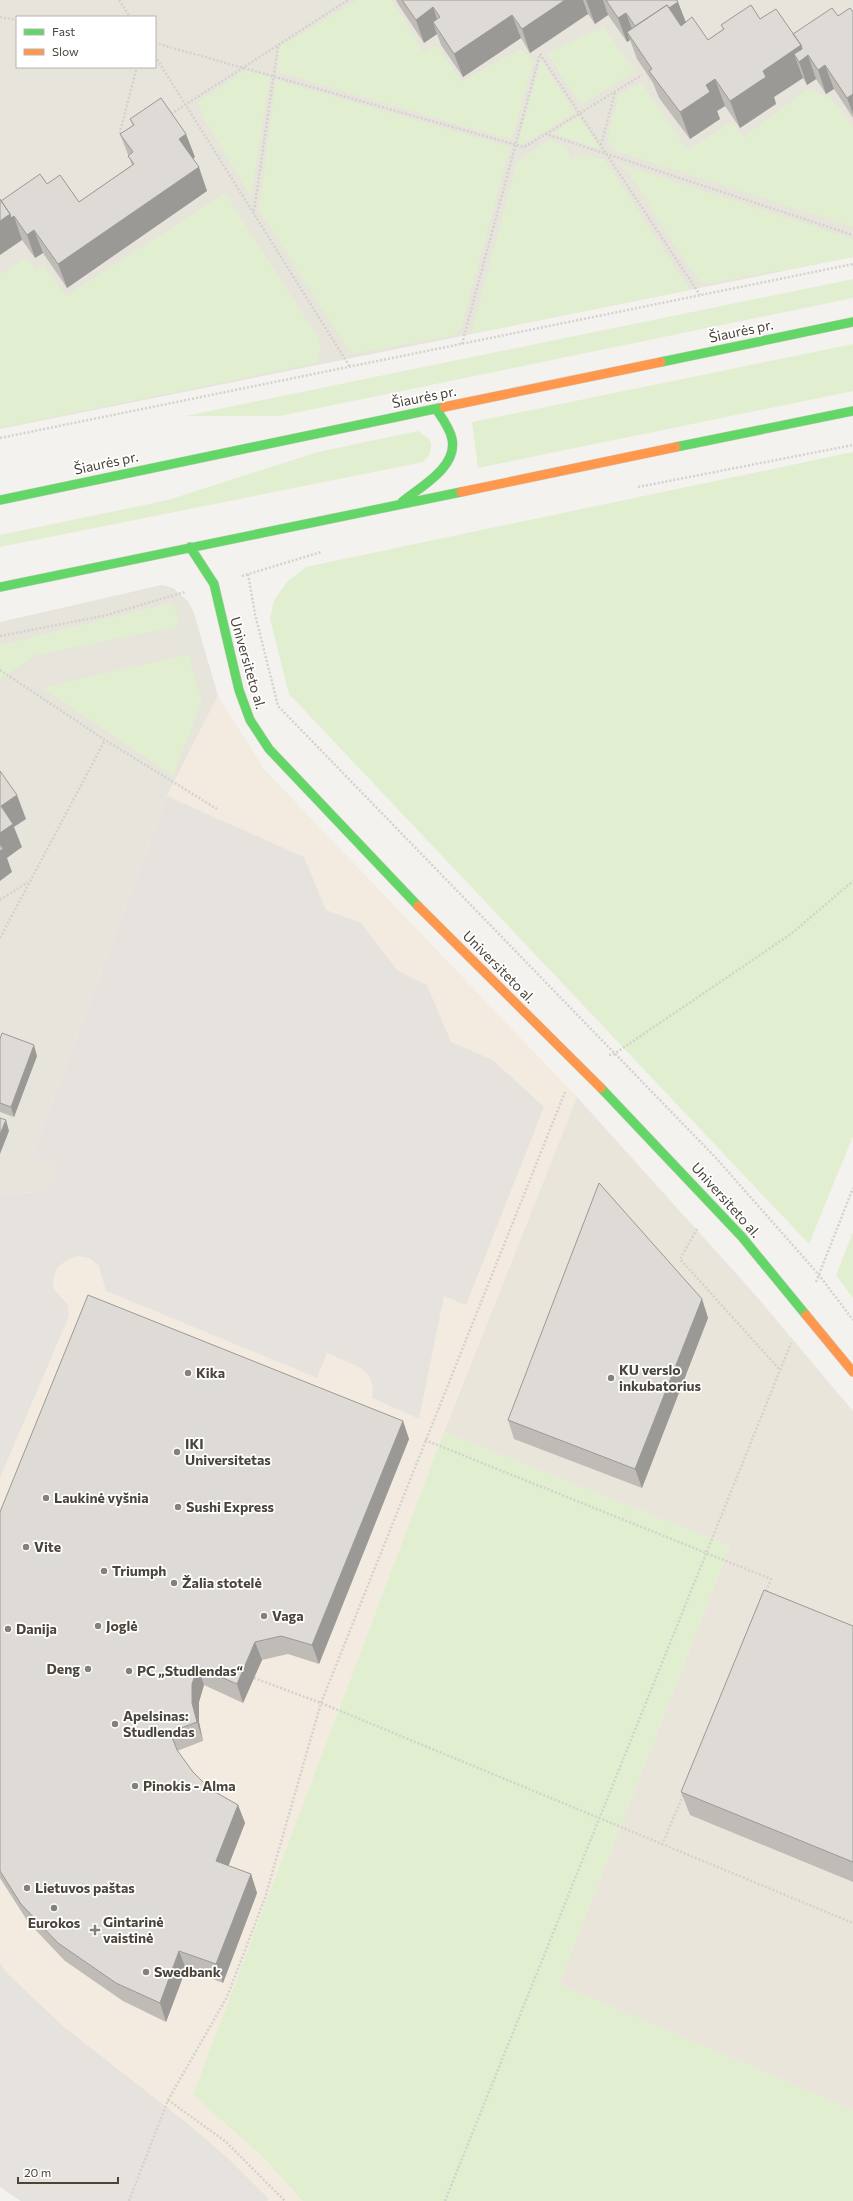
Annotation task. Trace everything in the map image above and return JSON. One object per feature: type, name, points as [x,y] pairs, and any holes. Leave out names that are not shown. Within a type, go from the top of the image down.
[{"type":"main road","name":"Šiaurės pr.","points":[[0,500],[301,435],[436,409],[853,322]]},
{"type":"main road","points":[[399,504],[443,468],[452,456],[454,445],[452,434],[447,422],[436,409]]},
{"type":"main road","points":[[0,587],[853,410]]},
{"type":"main road","points":[[0,504],[12,497]]},
{"type":"main road","name":"Universiteto al.","points":[[190,547],[214,584],[239,690],[250,720],[269,749],[412,900],[577,1063],[711,1202],[804,1311],[853,1372]]},
{"type":"path","points":[[119,0],[129,16]]},
{"type":"path","points":[[166,117],[348,0]]},
{"type":"path","points":[[0,17],[16,20]]},
{"type":"path","points":[[156,43],[274,75],[524,148],[642,75]]},
{"type":"path","points":[[253,212],[278,45]]},
{"type":"path","points":[[462,344],[540,54],[700,295]]},
{"type":"path","points":[[156,58],[350,366]]},
{"type":"path","points":[[126,142],[120,132],[137,68]]},
{"type":"path","points":[[601,146],[616,92]]},
{"type":"path","points":[[546,134],[853,235]]},
{"type":"path","points":[[0,438],[853,264]]},
{"type":"path","points":[[631,488],[853,445]]},
{"type":"path","points":[[0,636],[103,616],[323,552]]},
{"type":"path","points":[[248,574],[255,614],[278,706],[716,1158],[819,1275],[853,1320]]},
{"type":"path","points":[[0,670],[105,740],[217,809]]},
{"type":"path","points":[[0,938],[28,882],[105,740]]},
{"type":"path","points":[[129,2201],[168,2100],[230,1990],[265,1898],[321,1703],[424,1440],[577,1063],[614,1054],[791,934],[853,881]]},
{"type":"path","points":[[0,900],[28,882]]},
{"type":"path","points":[[444,2201],[707,1554],[853,1188]]},
{"type":"path","points":[[711,1202],[680,1259],[780,1370]]},
{"type":"path","points":[[424,1440],[771,1579],[762,1601]]},
{"type":"path","points":[[254,1678],[321,1703],[853,1923]]},
{"type":"path","points":[[662,1845],[687,1786]]},
{"type":"path","points":[[168,2100],[225,2141],[285,2201]]},
{"type":"shaded area","points":[[0,0],[853,0],[853,257],[0,429]]},
{"type":"shaded area","points":[[162,585],[173,588],[188,601],[194,613],[218,696],[167,796],[32,1155],[57,1165],[56,1178],[49,1188],[36,1192],[0,1194],[0,622]]},
{"type":"shaded area","points":[[218,696],[264,769],[577,1097],[444,1432],[193,2095],[262,2156],[303,2201],[21,2201],[0,2187],[0,1194],[36,1192],[49,1188],[56,1178],[56,1165],[32,1155],[167,796]]},
{"type":"shaded area","points":[[167,796],[304,857],[326,910],[361,923],[398,971],[427,985],[451,1042],[493,1060],[544,1107],[466,1305],[444,1296],[419,1419],[372,1398],[373,1388],[369,1375],[359,1367],[327,1353],[317,1378],[106,1291],[99,1266],[89,1258],[78,1256],[67,1260],[57,1268],[53,1279],[54,1289],[68,1305],[69,1316],[0,1478],[0,1194],[36,1192],[49,1188],[56,1178],[56,1165],[32,1155]]},
{"type":"shaded area","points":[[577,1097],[751,1290],[853,1411],[853,2110],[559,1984],[730,1546],[444,1432]]},
{"type":"shaded area","points":[[0,1963],[9,1975],[64,2027],[188,2124],[229,2159],[269,2199],[267,2201],[21,2201],[0,2187]]},
{"type":"green space","points":[[357,0],[392,0],[424,53],[436,45],[461,81],[521,49],[534,60],[512,140],[277,72],[280,47]]},
{"type":"green space","points":[[604,27],[635,72],[581,105],[547,53]]},
{"type":"green space","points":[[541,60],[575,113],[523,145],[518,143]]},
{"type":"green space","points":[[246,70],[270,77],[251,197],[204,119],[198,102]]},
{"type":"green space","points":[[276,80],[510,147],[461,329],[452,336],[354,354],[346,346],[259,210]]},
{"type":"green space","points":[[641,82],[687,150],[732,122],[744,137],[808,89],[831,98],[853,126],[853,227],[615,151],[607,139],[619,95]]},
{"type":"green space","points":[[579,117],[601,150],[552,133]]},
{"type":"green space","points":[[549,140],[564,145],[571,159],[582,154],[604,159],[690,290],[471,334],[517,162]]},
{"type":"green space","points":[[623,165],[853,239],[853,257],[703,285],[682,256]]},
{"type":"green space","points":[[225,193],[316,334],[321,346],[317,363],[0,428],[0,274],[26,258],[36,270],[43,265],[66,296]]},
{"type":"green space","points":[[853,279],[853,298],[280,416],[185,416]]},
{"type":"green space","points":[[853,344],[853,391],[478,468],[472,422]]},
{"type":"green space","points":[[418,431],[428,438],[431,443],[429,455],[425,460],[419,463],[0,547],[0,535],[168,500],[318,452]]},
{"type":"green space","points":[[853,452],[853,1136],[809,1244],[289,694],[270,619],[274,600],[287,582],[306,567]]},
{"type":"green space","points":[[166,604],[173,605],[176,610],[179,626],[36,655],[0,679],[0,645]]},
{"type":"green space","points":[[188,654],[202,701],[173,776],[42,688]]},
{"type":"green space","points":[[853,1232],[853,1298],[836,1275]]},
{"type":"green space","points":[[444,1432],[730,1546],[559,1984],[853,2110],[853,2201],[303,2201],[262,2156],[193,2095]]},
{"type":"building","points":[[402,0],[565,0],[522,29],[512,15],[454,54],[433,22],[440,17],[433,7],[416,20]]},
{"type":"building","points":[[606,0],[677,0],[678,2],[669,8],[667,5],[635,26],[626,13],[618,18]]},
{"type":"building","points":[[667,5],[681,26],[692,17],[708,40],[724,29],[721,25],[751,5],[760,19],[776,9],[801,45],[763,71],[766,77],[730,101],[715,79],[706,85],[710,92],[680,112],[649,71],[652,69],[627,32]]},
{"type":"building","points":[[832,8],[838,16],[850,8],[853,12],[853,94],[847,98],[825,65],[818,70],[808,55],[799,62],[794,54],[802,49],[801,45],[793,34]]},
{"type":"building","points":[[161,98],[186,134],[179,139],[199,167],[58,264],[34,230],[27,235],[14,216],[11,218],[1,201],[40,174],[47,184],[60,175],[79,202],[134,164],[128,156],[133,152],[120,134],[134,125],[130,119]]},
{"type":"building","points":[[0,199],[10,214],[0,221]]},
{"type":"building","points":[[0,771],[17,795],[1,806],[13,824],[0,833]]},
{"type":"building","points":[[0,844],[3,849],[0,851]]},
{"type":"building","points":[[2,1033],[34,1045],[11,1107],[0,1103],[0,1039]]},
{"type":"building","points":[[0,1118],[6,1120],[0,1134]]},
{"type":"building","name":"KU verslo inkubatorius","points":[[599,1183],[702,1299],[635,1469],[508,1420]]},
{"type":"building","name":"PC „Studlendas“","points":[[88,1295],[403,1421],[312,1645],[281,1636],[255,1642],[237,1684],[198,1667],[192,1684],[192,1703],[197,1722],[170,1732],[177,1750],[193,1772],[210,1789],[238,1805],[216,1861],[251,1874],[216,1964],[179,1951],[160,2003],[116,1983],[58,1943],[21,1904],[0,1871],[0,1512]]},
{"type":"building","points":[[764,1590],[853,1626],[853,1862],[681,1792]]},
{"type":"traffic: fast","points":[[661,362],[853,322]]},
{"type":"traffic: fast","points":[[0,500],[444,407]]},
{"type":"traffic: fast","points":[[402,502],[436,475],[449,459],[452,449],[450,431],[436,409]]},
{"type":"traffic: fast","points":[[676,447],[853,411]]},
{"type":"traffic: fast","points":[[0,587],[461,492]]},
{"type":"traffic: fast","points":[[190,547],[214,584],[239,690],[250,720],[269,749],[418,906]]},
{"type":"traffic: fast","points":[[601,1088],[742,1237],[806,1315]]},
{"type":"traffic: slow","points":[[444,407],[661,362]]},
{"type":"traffic: slow","points":[[461,492],[676,447]]},
{"type":"traffic: slow","points":[[418,906],[601,1088]]},
{"type":"traffic: slow","points":[[806,1315],[853,1372]]},
{"type":"place","name":"Kika","points":[[188,1373]]},
{"type":"place","name":"KU verslo inkubatorius","points":[[611,1378]]},
{"type":"place","name":"IKI Universitetas","points":[[177,1452]]},
{"type":"place","name":"Laukinė vyšnia","points":[[46,1498]]},
{"type":"place","name":"Sushi Express","points":[[178,1507]]},
{"type":"place","name":"Vite","points":[[26,1547]]},
{"type":"place","name":"Triumph","points":[[104,1571]]},
{"type":"place","name":"Žalia stotelė","points":[[174,1583]]},
{"type":"place","name":"Vaga","points":[[264,1616]]},
{"type":"place","name":"Joglė","points":[[98,1626]]},
{"type":"place","name":"Danija","points":[[8,1629]]},
{"type":"place","name":"Deng","points":[[88,1669]]},
{"type":"place","name":"PC „Studlendas“","points":[[129,1671]]},
{"type":"place","name":"Apelsinas: Studlendas","points":[[115,1724]]},
{"type":"place","name":"Pinokis - Alma","points":[[135,1786]]},
{"type":"place","name":"Lietuvos paštas","points":[[27,1888]]},
{"type":"place","name":"Eurokos","points":[[54,1908]]},
{"type":"place","name":"Gintarinė vaistinė","points":[[95,1930]]},
{"type":"place","name":"Swedbank","points":[[146,1972]]}]
